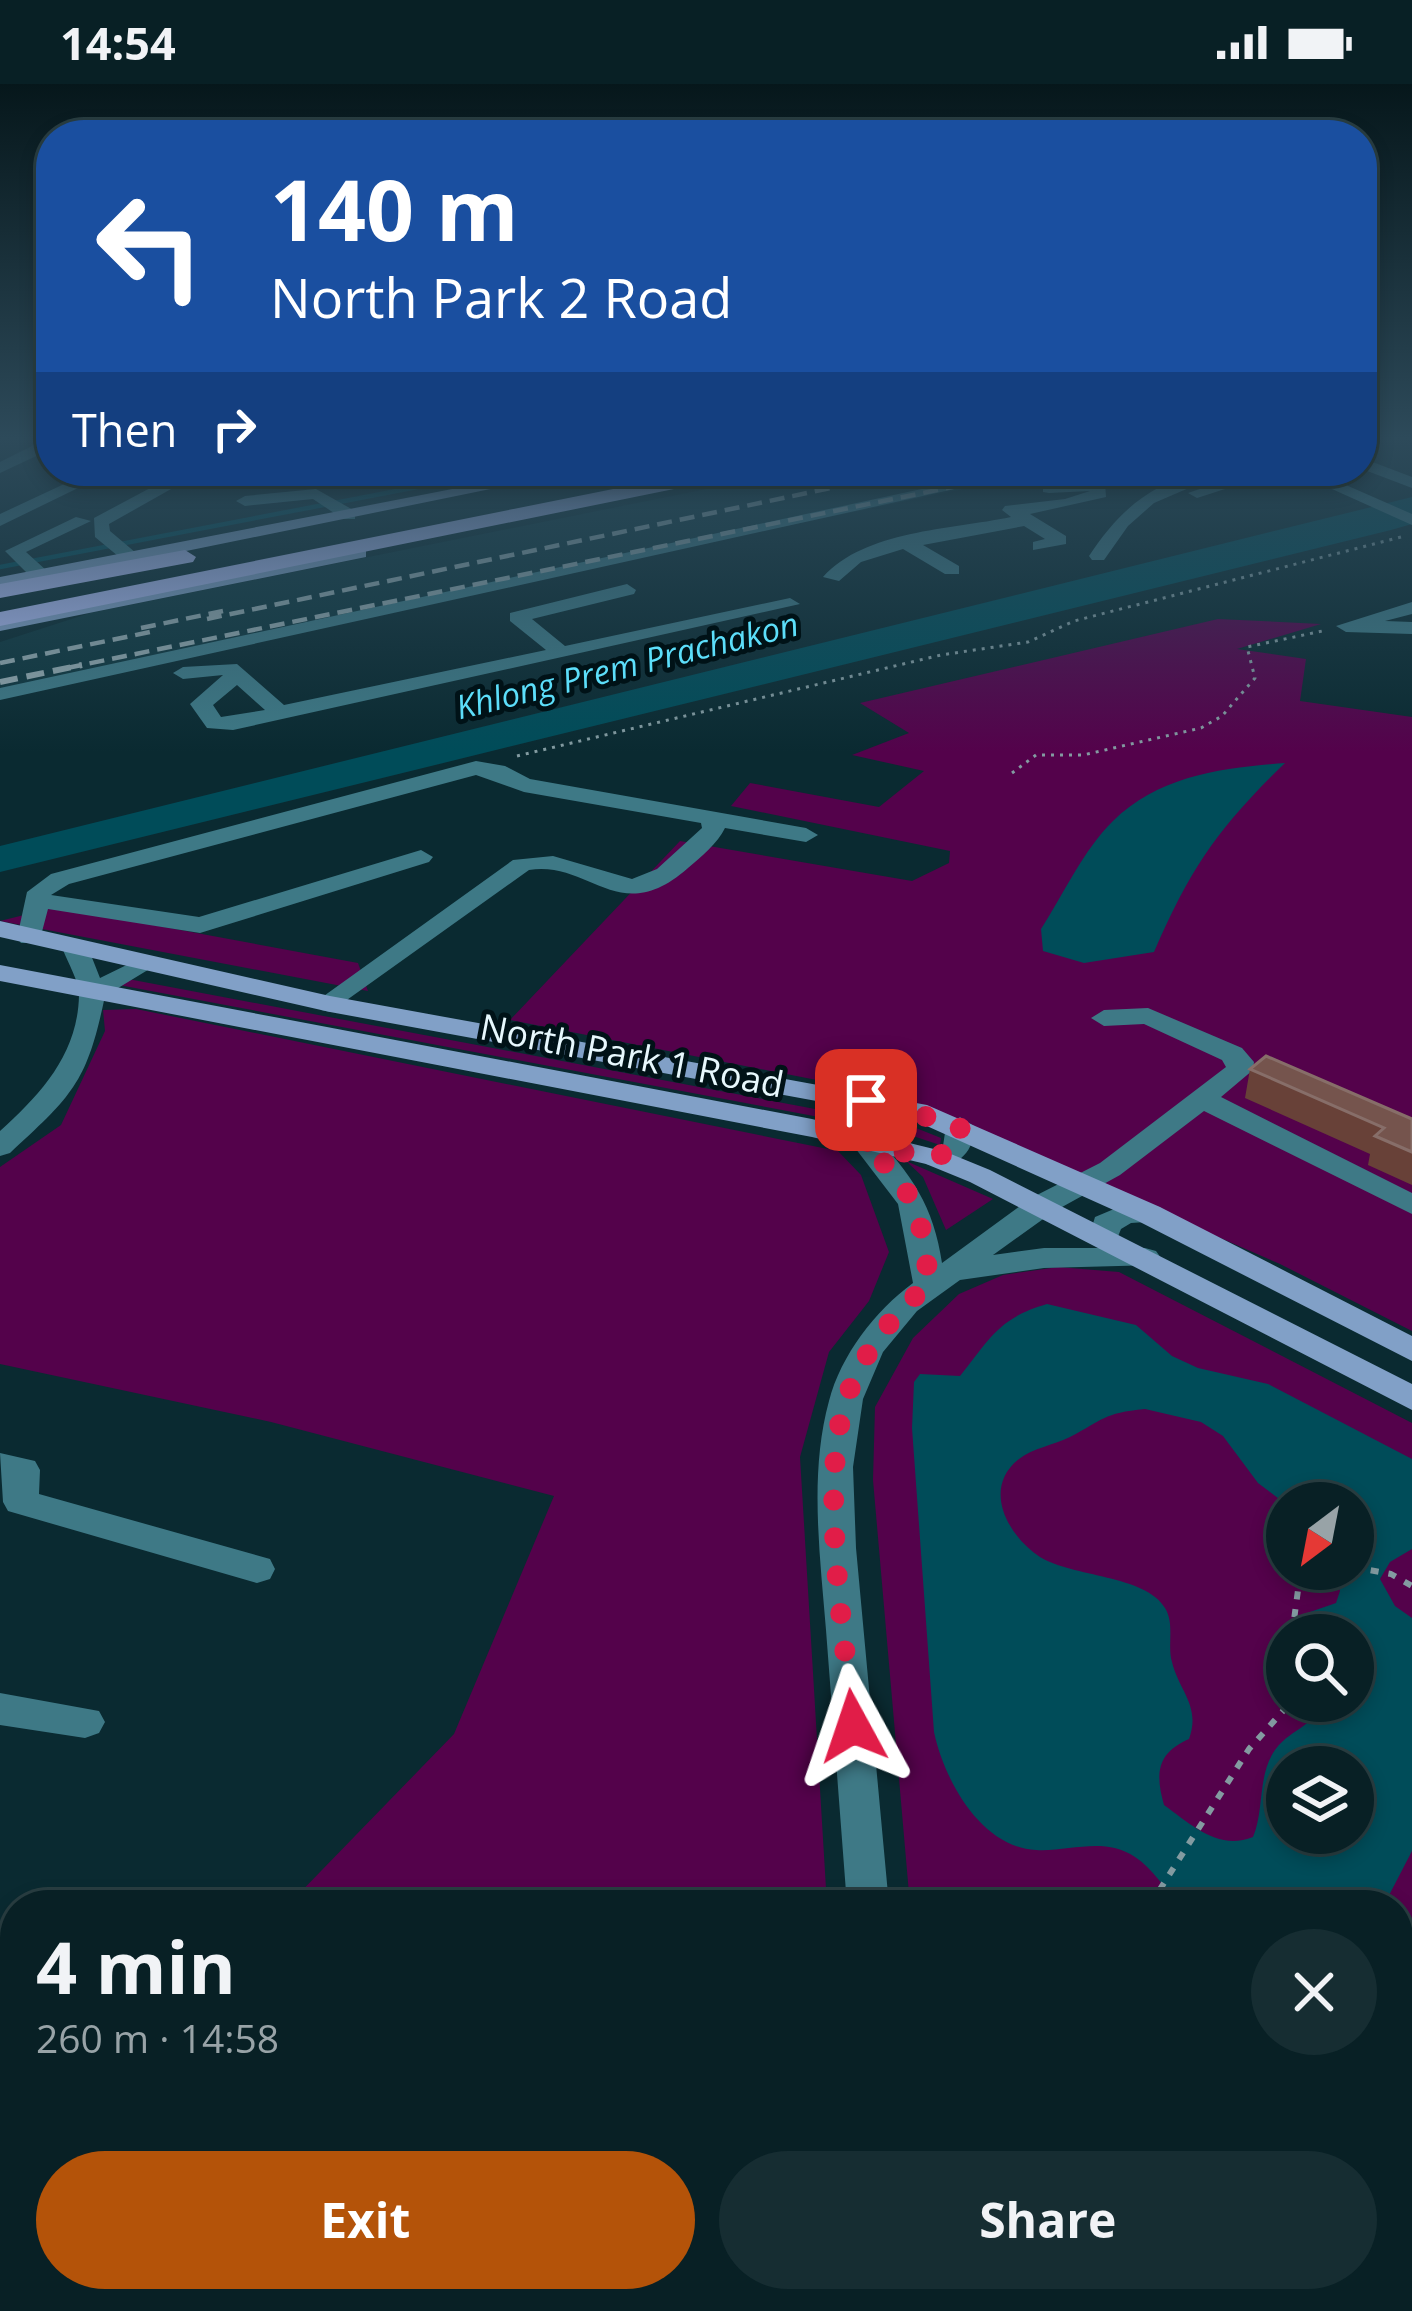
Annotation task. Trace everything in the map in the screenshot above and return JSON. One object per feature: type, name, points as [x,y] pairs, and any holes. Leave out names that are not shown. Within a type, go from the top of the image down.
[{"type":"highway","points":[[0,590],[238,544]]},
{"type":"highway","points":[[0,590],[254,544]]},
{"type":"highway","points":[[0,608],[341,544]]},
{"type":"highway","points":[[0,622],[379,544]]},
{"type":"main road","points":[[0,590],[30,568],[152,544]]},
{"type":"main road","points":[[0,622],[90,608],[387,544]]},
{"type":"main road","points":[[0,636],[34,630],[90,608]]},
{"type":"main road","name":"North Park 1 Road","points":[[0,929],[76,950],[330,1004],[866,1100],[960,1126],[1148,1214],[1412,1350]]},
{"type":"main road","name":"North Park 1 Road","points":[[0,973],[936,1157],[1042,1205],[1412,1398]]},
{"type":"street","points":[[25,544],[14,551],[30,568]]},
{"type":"street","points":[[114,544],[121,550]]},
{"type":"street","points":[[0,694],[691,544]]},
{"type":"street","points":[[832,577],[854,558],[903,544]]},
{"type":"street","points":[[908,544],[952,570]]},
{"type":"street","points":[[1039,546],[1046,544]]},
{"type":"street","points":[[1098,556],[1107,544]]},
{"type":"street","points":[[562,653],[517,617],[627,590]]},
{"type":"street","points":[[238,673],[201,704],[215,723],[233,724],[501,658],[562,653],[790,604]]},
{"type":"street","points":[[1346,626],[1401,610],[1412,627]]},
{"type":"street","points":[[1346,626],[1412,627]]},
{"type":"street","points":[[0,715],[214,666],[238,673],[280,712]]},
{"type":"street","points":[[30,938],[39,892],[61,879],[483,767],[524,785],[806,836]]},
{"type":"street","points":[[330,1004],[521,865],[548,862],[621,885],[640,886],[662,876],[714,830],[712,820]]},
{"type":"street","points":[[37,900],[200,925],[421,857]]},
{"type":"street","points":[[0,1147],[53,1098],[77,1059],[93,992],[76,950]]},
{"type":"street","points":[[93,992],[143,965]]},
{"type":"street","points":[[867,1890],[838,1548],[836,1467],[846,1399],[869,1348],[906,1304],[937,1278],[1042,1205],[1085,1184],[1239,1070],[1240,1062],[1232,1054],[1148,1016],[1104,1018]]},
{"type":"street","points":[[1203,1099],[1412,1204]]},
{"type":"street","points":[[936,1157],[953,1152],[961,1143],[960,1126]]},
{"type":"street","points":[[862,1140],[907,1186],[919,1210],[937,1278]]},
{"type":"street","points":[[1104,1237],[1112,1218],[1148,1214]]},
{"type":"street","points":[[937,1278],[1044,1258],[1145,1258]]},
{"type":"street","points":[[0,1465],[23,1470],[21,1502],[257,1569]]},
{"type":"street","points":[[0,1709],[85,1722]]},
{"type":"path","points":[[483,767],[941,655],[1028,642],[1074,621],[1380,544]]},
{"type":"path","points":[[1012,773],[1036,755],[1083,755],[1201,728],[1222,716],[1255,678],[1246,647],[1346,626]]},
{"type":"path","points":[[1374,1571],[1412,1586]]},
{"type":"path","points":[[1159,1890],[1249,1749],[1273,1722]]},
{"type":"shaded area","points":[[433,544],[699,544],[0,689],[0,642],[90,613]]},
{"type":"shaded area","points":[[1222,544],[1334,544],[0,872],[0,846]]},
{"type":"shaded area","points":[[1218,619],[1321,624],[1237,649],[1306,659],[1300,701],[1412,717],[1412,1331],[1280,1264],[893,1095],[510,1020],[680,841],[912,881],[949,863],[950,851],[731,806],[750,783],[879,807],[924,771],[852,755],[909,733],[860,703]]},
{"type":"shaded area","points":[[1285,763],[1208,850],[1154,952],[1084,963],[1043,951],[1041,929],[1074,873],[1102,832],[1131,806],[1193,777]]},
{"type":"shaded area","points":[[56,907],[358,963],[368,991],[0,921]]},
{"type":"shaded area","points":[[128,979],[916,1128],[941,1138],[940,1145],[904,1133],[119,985]]},
{"type":"shaded area","points":[[136,1009],[838,1151],[861,1175],[889,1252],[869,1301],[829,1352],[800,1457],[826,1890],[303,1890],[454,1734],[554,1496],[271,1422],[0,1364],[0,1167],[61,1125],[105,1031],[103,1010]]},
{"type":"shaded area","points":[[906,1161],[993,1199],[946,1230],[923,1177]]},
{"type":"shaded area","points":[[1058,1267],[1119,1272],[1412,1423],[1412,1890],[909,1890],[873,1480],[875,1407],[913,1338],[959,1294],[1003,1275]]},
{"type":"shaded area","points":[[1047,1304],[1136,1325],[1172,1356],[1198,1368],[1268,1384],[1412,1459],[1412,1549],[1390,1562],[1380,1579],[1395,1606],[1412,1618],[1412,1851],[1392,1890],[1166,1890],[1147,1867],[1123,1851],[1099,1846],[1036,1850],[1016,1846],[998,1837],[968,1808],[946,1770],[934,1732],[912,1428],[914,1382],[920,1374],[960,1376],[996,1332],[1017,1316]]},
{"type":"building","points":[[1266,1056],[1412,1119],[1412,1152],[1375,1136],[1384,1128],[1250,1069]]},
{"type":"waterway","points":[[0,567],[120,544]]},
{"type":"railway","points":[[207,619],[565,544]]},
{"type":"railway","points":[[67,668],[674,544]]},
{"type":"railway","points":[[141,628],[223,611]]},
{"type":"railway","points":[[0,663],[155,631]]},
{"type":"railway","points":[[0,682],[82,665]]},
{"type":"route","points":[[853,1726],[836,1467],[846,1399],[869,1348],[929,1284],[919,1210],[907,1186],[862,1140],[936,1157],[953,1152],[961,1143],[960,1126],[866,1100]]},
{"type":"water label","name":"Khlong Prem Prachakon","points":[[627,665]]}]
